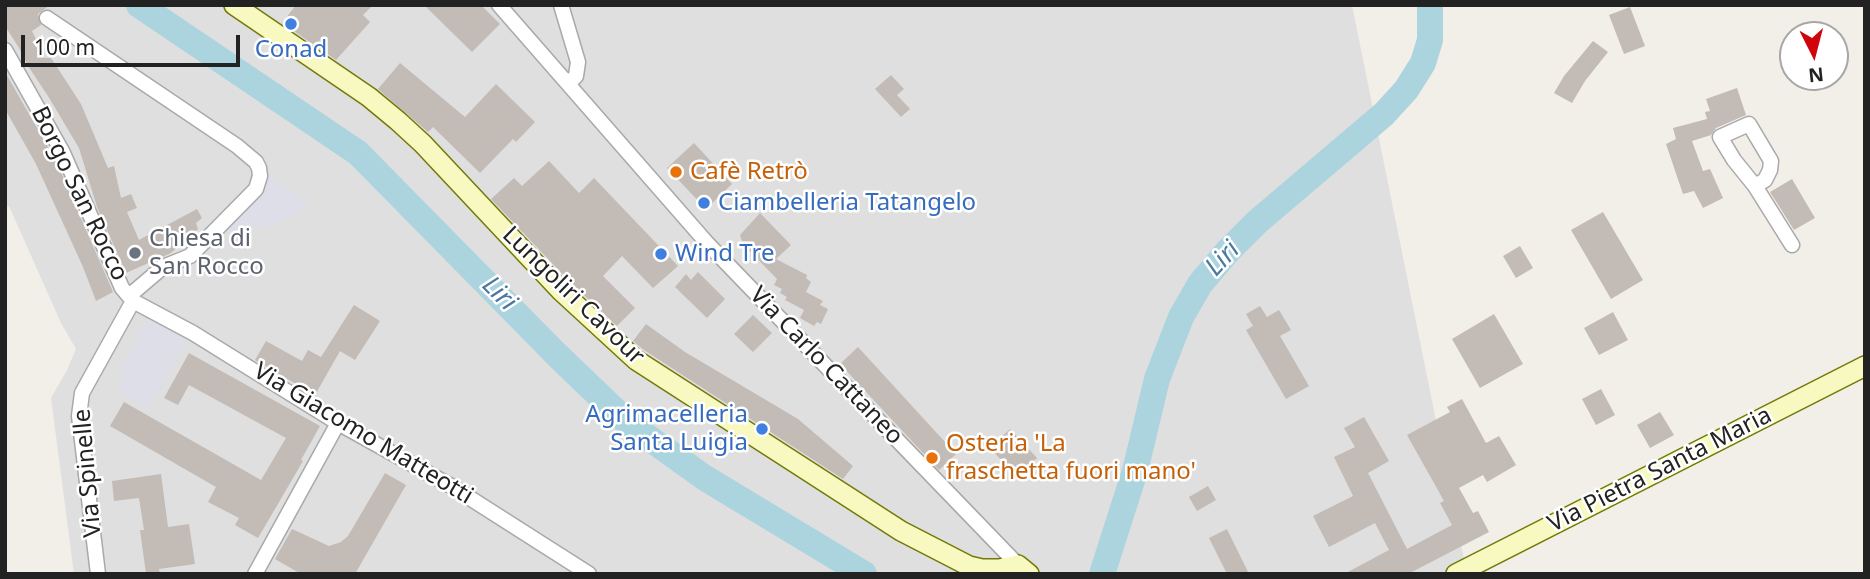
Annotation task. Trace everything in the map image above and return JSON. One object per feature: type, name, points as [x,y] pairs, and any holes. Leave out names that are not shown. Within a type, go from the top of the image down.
[{"type":"street","name":"Lungoliri Cavour","points":[[234,5],[369,97],[398,121],[423,144],[561,291],[636,360],[901,531],[969,566],[982,569],[1024,569]]},
{"type":"street","name":"Via Carlo Cattaneo","points":[[499,5],[707,243],[1024,569]]},
{"type":"street","points":[[561,5],[578,62],[576,76],[569,83]]},
{"type":"street","points":[[47,18],[237,146],[256,162],[258,168],[260,176],[256,188],[190,256],[163,267],[131,298]]},
{"type":"street","name":"Borgo San Rocco","points":[[5,50],[63,153],[109,259],[131,298]]},
{"type":"street","points":[[1755,186],[1792,245]]},
{"type":"street","name":"Via Giacomo Matteotti","points":[[131,298],[193,332],[338,423],[451,485],[589,574]]},
{"type":"street","name":"Via Spinelle","points":[[99,574],[79,416],[82,393],[131,298]]},
{"type":"street","name":"Via Pietra Santa Maria","points":[[1456,574],[1865,366]]},
{"type":"street","points":[[255,574],[338,423]]},
{"type":"shaded area","points":[[5,5],[1352,5],[1467,574],[74,574],[51,398],[76,349],[61,323],[9,206],[5,208]]},
{"type":"shaded area","points":[[259,168],[309,202],[295,215],[268,226],[213,233],[256,189]]},
{"type":"shaded area","points":[[149,316],[187,339],[150,409],[118,393],[123,366]]},
{"type":"building","points":[[5,5],[50,5],[38,14],[41,25],[32,31],[45,58],[51,58],[81,104],[108,168],[114,166],[121,198],[131,194],[137,208],[127,212],[139,240],[197,209],[202,218],[196,223],[198,229],[171,253],[126,273],[97,207],[79,148],[5,26]]},
{"type":"building","points":[[296,5],[373,5],[363,15],[370,22],[336,60],[282,23]]},
{"type":"building","points":[[424,5],[481,5],[500,24],[472,52]]},
{"type":"building","points":[[1630,7],[1645,46],[1624,54],[1609,15]]},
{"type":"building","points":[[1593,41],[1608,52],[1572,103],[1554,93],[1564,76]]},
{"type":"building","points":[[400,63],[465,117],[496,84],[535,122],[516,142],[513,139],[480,173],[433,127],[428,132],[378,89]]},
{"type":"building","points":[[5,72],[57,163],[113,292],[96,301],[36,164],[5,109]]},
{"type":"building","points":[[891,75],[904,89],[897,95],[910,109],[901,117],[875,89]]},
{"type":"building","points":[[1737,88],[1746,115],[1716,128],[1711,135],[1692,141],[1703,171],[1710,169],[1723,198],[1703,208],[1694,191],[1683,194],[1666,144],[1676,139],[1673,128],[1707,119],[1705,112],[1710,111],[1706,99]]},
{"type":"building","points":[[694,143],[732,184],[706,209],[667,168]]},
{"type":"building","points":[[549,161],[579,193],[594,178],[678,266],[653,288],[622,256],[603,276],[635,308],[617,326],[570,282],[491,199],[514,178],[522,186]]},
{"type":"building","points":[[1792,179],[1815,218],[1794,230],[1770,192]]},
{"type":"building","points":[[1603,212],[1643,280],[1611,299],[1571,230]]},
{"type":"building","points":[[760,213],[791,245],[776,259],[807,275],[806,278],[811,282],[806,292],[823,301],[820,305],[828,309],[821,324],[817,322],[814,326],[800,318],[804,310],[785,300],[787,297],[780,293],[782,289],[774,285],[777,279],[743,244],[740,235]]},
{"type":"building","points":[[1520,246],[1533,268],[1516,278],[1503,256]]},
{"type":"building","points":[[698,272],[725,299],[707,318],[675,287],[686,274],[691,280]]},
{"type":"building","points":[[354,305],[380,321],[355,360],[340,351],[315,395],[255,360],[266,341],[302,361],[308,350],[321,357]]},
{"type":"building","points":[[1260,306],[1267,317],[1279,310],[1291,330],[1280,336],[1309,386],[1286,399],[1246,330],[1253,326],[1246,314]]},
{"type":"building","points":[[1613,312],[1628,340],[1599,355],[1584,328]]},
{"type":"building","points":[[1494,314],[1523,364],[1480,388],[1452,339]]},
{"type":"building","points":[[753,315],[772,333],[753,352],[734,334]]},
{"type":"building","points":[[646,324],[685,352],[798,419],[853,466],[843,479],[644,350],[633,341]]},
{"type":"building","points":[[858,347],[956,454],[939,470],[840,364]]},
{"type":"building","points":[[189,353],[320,426],[258,538],[235,525],[239,518],[208,502],[216,487],[110,426],[124,402],[261,480],[286,438],[189,385],[178,405],[164,398]]},
{"type":"building","points":[[1601,389],[1615,415],[1596,425],[1582,399]]},
{"type":"building","points":[[1462,399],[1486,443],[1499,436],[1516,465],[1487,482],[1483,475],[1459,488],[1473,513],[1478,511],[1489,532],[1408,574],[1344,574],[1389,550],[1375,523],[1329,547],[1313,516],[1353,496],[1334,457],[1355,447],[1344,428],[1364,417],[1389,461],[1368,473],[1407,549],[1452,525],[1440,503],[1444,501],[1407,435],[1450,412],[1447,407]]},
{"type":"building","points":[[1660,412],[1674,435],[1650,448],[1637,425]]},
{"type":"building","points":[[1010,429],[1037,458],[1017,477],[990,448]]},
{"type":"building","points":[[385,473],[406,485],[355,574],[301,574],[275,559],[292,529],[329,546],[341,542],[348,536]]},
{"type":"building","points":[[161,474],[168,527],[189,524],[195,564],[159,569],[160,574],[146,574],[139,498],[114,501],[112,481]]},
{"type":"building","points":[[1208,486],[1216,500],[1197,511],[1189,497]]},
{"type":"building","points":[[1227,529],[1249,574],[1227,574],[1209,538]]},
{"type":"waterway","name":"Liri","points":[[139,5],[358,153],[558,356],[628,423],[705,478],[864,574]]},
{"type":"waterway","name":"Liri","points":[[1102,574],[1135,471],[1157,379],[1181,317],[1200,284],[1257,222],[1384,114],[1406,90],[1423,63],[1430,40],[1430,5]]},
{"type":"place","name":"Conad","points":[[291,24]]},
{"type":"place","name":"Cafè Retrò","points":[[676,172]]},
{"type":"place","name":"Ciambelleria Tatangelo","points":[[704,203]]},
{"type":"place","name":"Chiesa di San Rocco","points":[[135,253]]},
{"type":"place","name":"Wind Tre","points":[[661,254]]},
{"type":"place","name":"Agrimacelleria Santa Luigia","points":[[762,429]]},
{"type":"place","name":"Osteria 'La fraschetta fuori mano'","points":[[932,458]]}]
